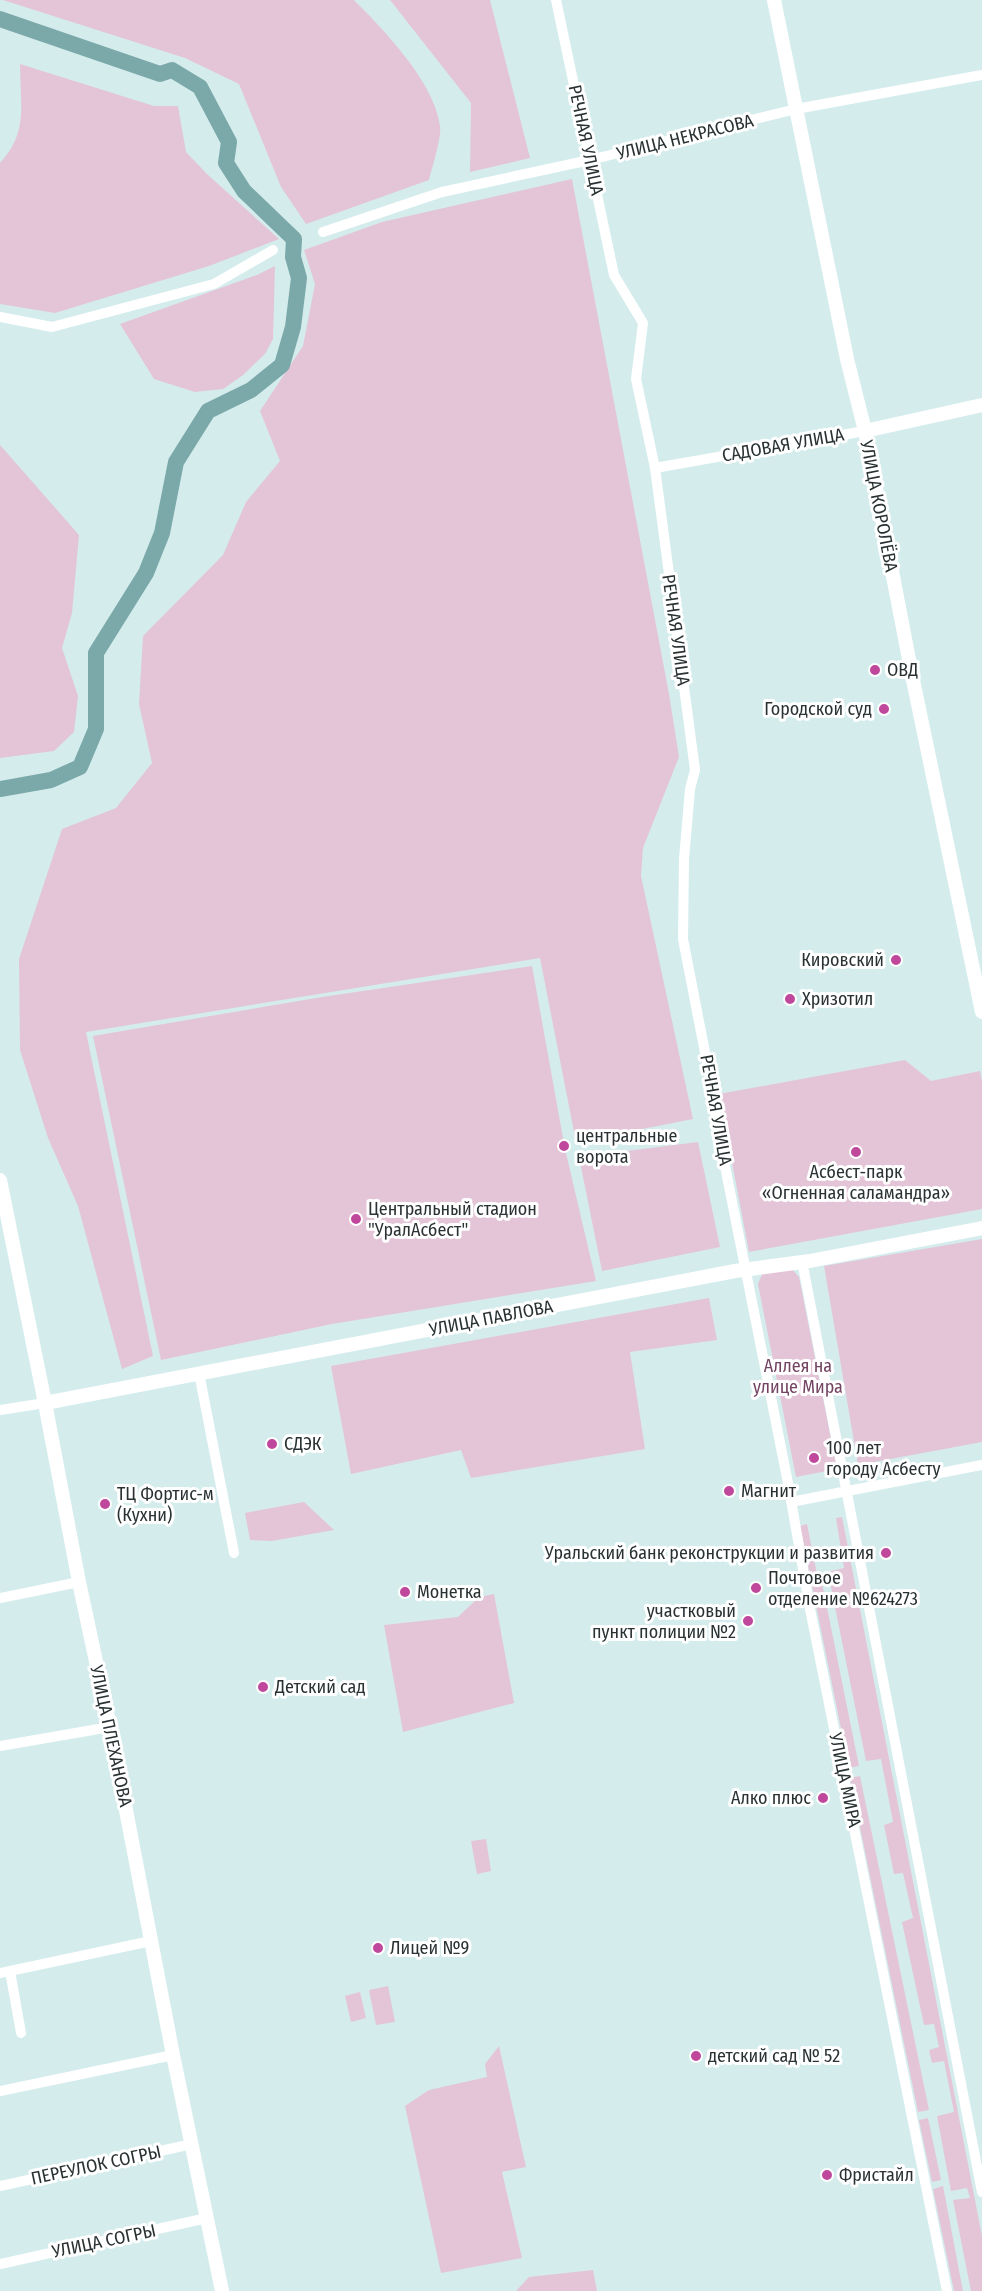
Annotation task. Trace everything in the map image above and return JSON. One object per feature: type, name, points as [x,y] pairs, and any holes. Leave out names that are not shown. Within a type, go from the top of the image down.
[{"type":"street","name":"РЕЧНАЯ УЛИЦА","points":[[556,0],[614,276],[643,323],[636,379],[655,468],[695,770],[690,789],[684,859],[683,939],[746,1269]]},
{"type":"street","name":"УЛИЦА КОРОЛЁВА","points":[[774,0],[847,359],[865,431],[913,680],[982,1012]]},
{"type":"street","name":"УЛИЦА НЕКРАСОВА","points":[[323,232],[442,192],[590,160],[796,109],[982,75]]},
{"type":"street","points":[[0,317],[52,327],[214,284],[273,250]]},
{"type":"street","name":"САДОВАЯ УЛИЦА","points":[[655,468],[865,431],[982,405]]},
{"type":"street","name":"УЛИЦА ПЛЕХАНОВА","points":[[1,1189],[222,2291]]},
{"type":"street","name":"УЛИЦА ПАВЛОВА","points":[[0,1410],[746,1269],[982,1228]]},
{"type":"street","points":[[802,1261],[982,2192]]},
{"type":"street","name":"УЛИЦА МИРА","points":[[746,1269],[814,1631],[947,2291]]},
{"type":"street","points":[[199,1373],[234,1553]]},
{"type":"street","points":[[791,1502],[982,1465]]},
{"type":"street","points":[[0,1598],[79,1582]]},
{"type":"street","points":[[0,1746],[110,1727]]},
{"type":"street","points":[[21,2033],[5,1972],[151,1941]]},
{"type":"street","points":[[0,2091],[173,2055]]},
{"type":"street","name":"ПЕРЕУЛОК СОГРЫ","points":[[0,2186],[192,2144]]},
{"type":"street","name":"УЛИЦА СОГРЫ","points":[[0,2264],[207,2218]]},
{"type":"green space","points":[[3,0],[354,0],[393,42],[419,75],[429,92],[436,109],[440,131],[429,180],[306,224],[281,187],[239,84],[185,58]]},
{"type":"green space","points":[[390,0],[490,0],[530,158],[470,172],[471,103]]},
{"type":"green space","points":[[20,64],[154,106],[178,106],[186,152],[279,239],[209,266],[55,313],[0,304],[0,163],[15,140],[19,128],[21,116]]},
{"type":"green space","points":[[572,179],[679,757],[643,848],[641,876],[693,1119],[576,1142],[540,958],[86,1032],[153,1356],[122,1369],[78,1206],[48,1138],[20,1050],[19,959],[62,829],[116,808],[152,763],[139,704],[143,636],[223,555],[246,502],[280,461],[260,411],[303,346],[315,284],[304,250],[382,222]]},
{"type":"green space","points":[[275,266],[273,339],[265,354],[243,375],[223,389],[195,392],[154,379],[120,324],[257,275]]},
{"type":"green space","points":[[0,445],[79,535],[72,613],[62,648],[78,696],[74,732],[54,751],[0,758]]},
{"type":"green space","name":"Центральный стадион \"УралАсбест\"","points":[[532,966],[565,1149],[596,1281],[332,1324],[161,1360],[93,1036],[322,997]]},
{"type":"green space","name":"Асбест-парк «Огненная саламандра»","points":[[905,1060],[931,1081],[980,1071],[982,1081],[982,1209],[749,1252],[719,1094]]},
{"type":"green space","points":[[698,1142],[720,1247],[602,1271],[579,1157]]},
{"type":"green space","points":[[982,1239],[982,1442],[858,1465],[824,1266]]},
{"type":"green space","name":"Аллея на улице Мира","points":[[789,1266],[799,1277],[837,1469],[796,1477],[758,1284],[763,1272]]},
{"type":"green space","points":[[709,1298],[717,1340],[630,1352],[645,1449],[471,1478],[461,1450],[351,1474],[331,1366]]},
{"type":"green space","points":[[304,1502],[334,1530],[272,1541],[250,1540],[245,1513]]},
{"type":"green space","points":[[842,1517],[982,2236],[982,2291],[971,2291],[953,2200],[970,2198],[967,2188],[951,2191],[937,2116],[954,2112],[944,2061],[932,2063],[929,2050],[939,2047],[934,2024],[924,2025],[902,1922],[913,1918],[903,1873],[894,1874],[884,1825],[893,1822],[881,1759],[866,1761],[828,1572],[844,1568],[836,1518]]},
{"type":"green space","points":[[807,1524],[817,1574],[820,1573],[859,1766],[849,1768],[800,1526]]},
{"type":"green space","points":[[494,1594],[514,1703],[403,1732],[384,1625],[458,1617],[479,1597]]},
{"type":"green space","points":[[860,1776],[929,2110],[918,2112],[850,1778]]},
{"type":"green space","points":[[486,1839],[491,1871],[477,1874],[471,1841]]},
{"type":"green space","points":[[388,1986],[395,2022],[376,2025],[369,1990]]},
{"type":"green space","points":[[360,1992],[366,2018],[351,2022],[345,1996]]},
{"type":"green space","points":[[499,2046],[526,2167],[502,2172],[522,2258],[441,2273],[405,2106],[429,2090],[487,2077],[485,2064]]},
{"type":"green space","points":[[928,2118],[941,2180],[932,2182],[919,2120]]},
{"type":"green space","points":[[943,2186],[963,2291],[954,2291],[933,2189]]},
{"type":"green space","points":[[593,2270],[597,2291],[516,2291],[529,2277]]},
{"type":"waterway","points":[[0,19],[160,74],[172,70],[200,87],[229,142],[226,163],[244,191],[294,239],[293,257],[299,278],[293,327],[282,365],[251,390],[208,411],[176,462],[162,533],[146,573],[96,653],[96,729],[80,767],[51,780],[0,789]]},
{"type":"place","name":"ОВД","points":[[875,670]]},
{"type":"place","name":"Городской суд","points":[[884,709]]},
{"type":"place","name":"Кировский","points":[[896,960]]},
{"type":"place","name":"Хризотил","points":[[790,999]]},
{"type":"place","name":"центральные ворота","points":[[564,1146]]},
{"type":"place","name":"Асбест-парк «Огненная саламандра»","points":[[856,1152]]},
{"type":"place","name":"Центральный стадион \"УралАсбест\"","points":[[356,1219]]},
{"type":"place","name":"СДЭК","points":[[272,1444]]},
{"type":"place","name":"100 лет городу Асбесту","points":[[814,1458]]},
{"type":"place","name":"Магнит","points":[[729,1491]]},
{"type":"place","name":"ТЦ Фортис-м (Кухни)","points":[[105,1504]]},
{"type":"place","name":"Уральский банк реконструкции и развития","points":[[886,1553]]},
{"type":"place","name":"Почтовое отделение №624273","points":[[756,1588]]},
{"type":"place","name":"Монетка","points":[[405,1592]]},
{"type":"place","name":"участковый пункт полиции №2","points":[[748,1621]]},
{"type":"place","name":"Детский сад","points":[[263,1687]]},
{"type":"place","name":"Алко плюс","points":[[823,1798]]},
{"type":"place","name":"Лицей №9","points":[[378,1948]]},
{"type":"place","name":"детский сад № 52","points":[[696,2056]]},
{"type":"place","name":"Фристайл","points":[[827,2175]]}]
